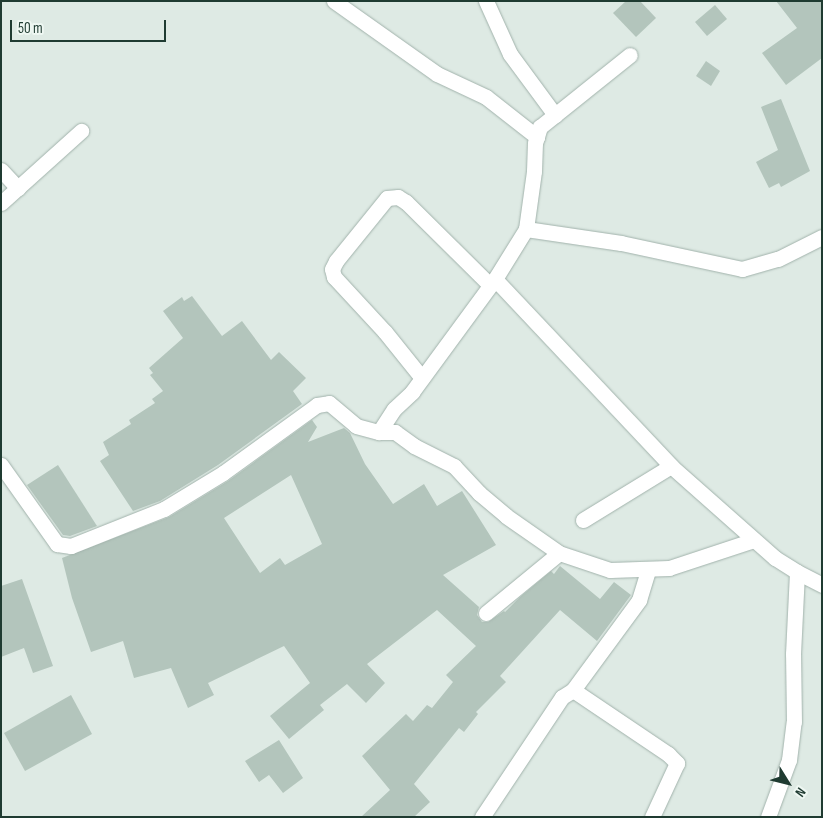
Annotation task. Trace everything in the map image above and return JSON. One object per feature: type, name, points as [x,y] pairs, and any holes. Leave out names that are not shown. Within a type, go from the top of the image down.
[{"type":"street","points":[[334,1],[437,74],[486,97],[537,138]]},
{"type":"street","points":[[486,1],[510,54],[555,115]]},
{"type":"street","points":[[379,432],[394,408],[412,392],[492,282],[526,229],[540,127],[630,55]]},
{"type":"street","points":[[1,203],[81,131]]},
{"type":"street","points":[[1,170],[18,188]]},
{"type":"street","points":[[422,378],[385,332],[334,277],[332,269],[336,261],[387,198],[398,197],[406,202],[492,282],[671,466],[754,540],[796,572],[822,585]]},
{"type":"street","points":[[526,229],[622,243],[742,270],[778,259],[822,237]]},
{"type":"street","points":[[1,465],[57,544],[70,546],[164,509],[223,473],[317,405],[329,403],[356,426],[379,432],[395,432],[414,446],[454,466],[479,493],[506,516],[559,553],[610,570],[670,568],[754,540]]},
{"type":"street","points":[[583,520],[671,466]]},
{"type":"street","points":[[486,613],[559,553]]},
{"type":"street","points":[[482,817],[562,697],[573,690],[639,600],[648,570]]},
{"type":"street","points":[[768,817],[789,760],[794,722],[793,654],[796,572]]},
{"type":"street","points":[[573,690],[668,754],[677,763],[652,817]]},
{"type":"building","points":[[626,1],[640,1],[656,18],[636,37],[613,13]]},
{"type":"building","points":[[776,1],[822,1],[822,58],[786,85],[762,53],[797,28]]},
{"type":"building","points":[[715,5],[727,19],[707,36],[695,22]]},
{"type":"building","points":[[706,61],[720,71],[711,86],[696,76]]},
{"type":"building","points":[[781,99],[810,171],[781,187],[779,183],[769,188],[756,162],[778,150],[761,107]]},
{"type":"building","points":[[192,296],[222,336],[242,321],[271,360],[279,352],[306,378],[293,391],[302,404],[218,465],[160,501],[133,511],[100,461],[109,455],[103,442],[131,424],[129,420],[155,403],[152,399],[163,391],[150,375],[153,373],[149,368],[183,338],[163,311],[182,297],[184,301]]},
{"type":"building","points":[[312,420],[317,427],[308,442],[344,428],[350,433],[365,464],[393,504],[424,484],[437,506],[462,491],[496,545],[443,575],[479,607],[477,615],[482,622],[488,622],[505,612],[551,571],[554,574],[560,566],[600,599],[614,582],[631,595],[597,641],[560,610],[500,676],[506,682],[476,712],[478,714],[464,732],[459,728],[414,784],[430,802],[414,817],[361,817],[390,790],[362,756],[406,714],[413,721],[427,705],[432,708],[453,682],[446,675],[476,646],[437,610],[367,664],[385,683],[366,703],[347,684],[320,705],[324,710],[289,739],[270,716],[310,683],[284,646],[208,683],[214,695],[188,708],[171,668],[134,678],[123,641],[91,652],[72,598],[62,558],[169,517],[228,481]],"holes":[[[291,475],[322,544],[285,565],[280,558],[260,573],[224,518]]]},
{"type":"building","points":[[58,465],[97,526],[70,536],[63,535],[27,485]]},
{"type":"building","points":[[22,579],[53,666],[33,673],[24,648],[1,657],[1,586]]},
{"type":"building","points":[[71,695],[92,734],[25,771],[4,733]]},
{"type":"building","points":[[279,740],[303,778],[283,793],[269,775],[259,782],[245,761]]}]
